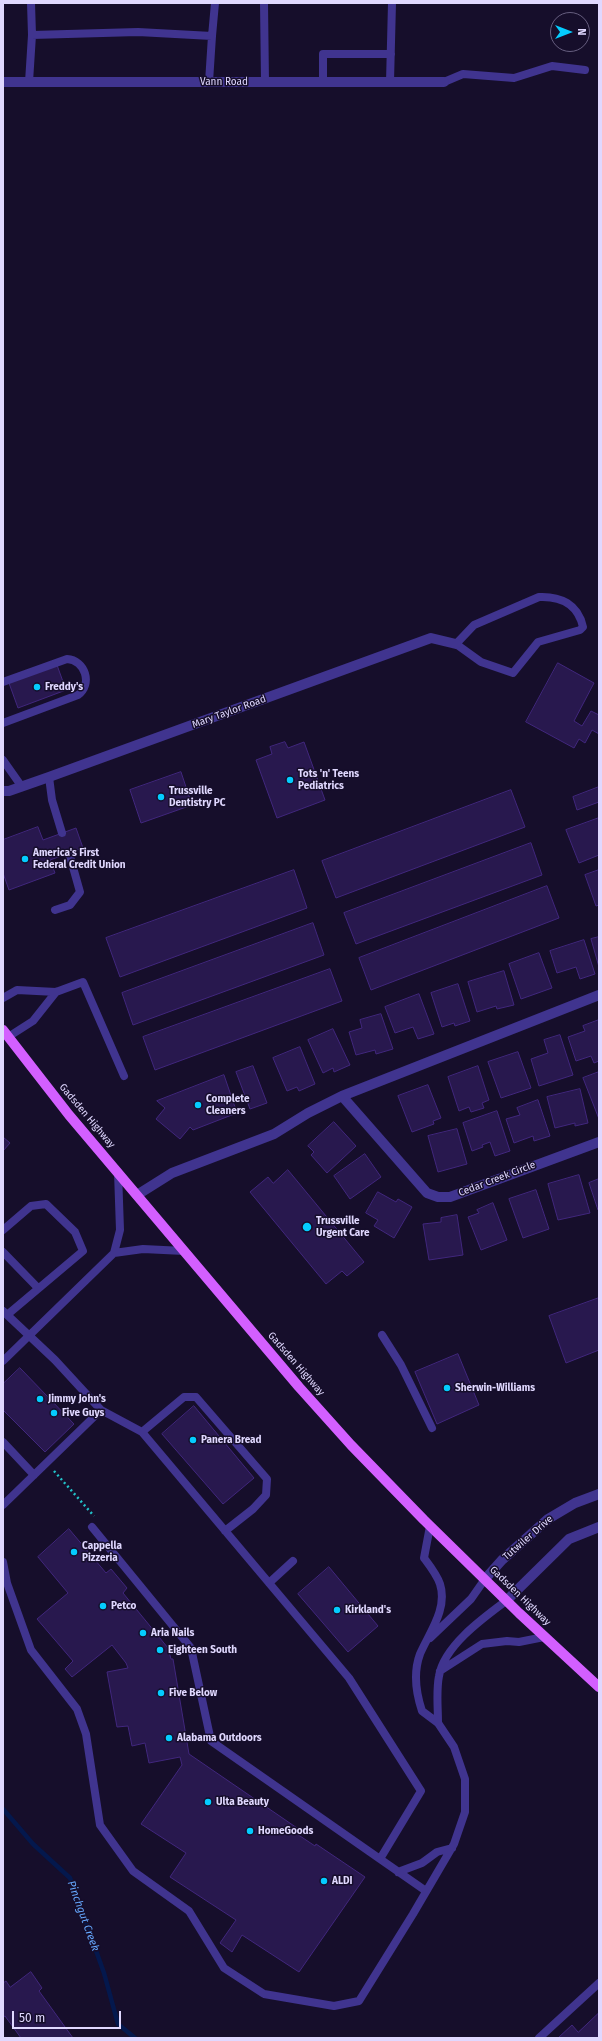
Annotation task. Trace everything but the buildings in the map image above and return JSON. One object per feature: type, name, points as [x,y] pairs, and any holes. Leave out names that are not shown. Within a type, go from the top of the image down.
[{"type":"main road","name":"Gadsden Highway","points":[[6,1034],[69,1115],[304,1393],[351,1445],[506,1601],[599,1687]]},
{"type":"street","name":"Vann Road","points":[[3,82],[444,82]]},
{"type":"street","name":"Mary Taylor Road","points":[[3,791],[49,778],[431,638],[456,644]]},
{"type":"street","points":[[137,1195],[172,1173],[274,1134],[308,1113],[342,1096],[599,995]]},
{"type":"street","name":"Cedar Creek Circle","points":[[342,1096],[427,1193],[438,1197],[450,1197],[599,1142]]},
{"type":"street","name":"Tutwiler Drive","points":[[485,1579],[502,1560],[548,1519],[575,1503],[599,1494]]},
{"type":"street","points":[[506,1601],[569,1539],[599,1527]]},
{"type":"lane","points":[[29,82],[32,35],[30,3]]},
{"type":"lane","points":[[209,82],[215,3]]},
{"type":"lane","points":[[264,3],[265,82]]},
{"type":"lane","points":[[390,82],[392,3]]},
{"type":"lane","points":[[32,35],[138,32],[212,36]]},
{"type":"lane","points":[[323,82],[323,54],[391,54]]},
{"type":"lane","points":[[444,82],[463,74],[514,78],[552,66],[585,70]]},
{"type":"lane","points":[[553,596],[565,601],[577,610],[583,626],[580,630],[538,642],[513,673],[481,662],[456,644],[474,625],[539,597],[553,596]]},
{"type":"lane","points":[[3,682],[66,659],[72,659],[82,667],[87,682],[86,687],[78,695],[3,723]]},
{"type":"lane","points":[[3,760],[22,786]]},
{"type":"lane","points":[[49,778],[52,800],[62,833]]},
{"type":"lane","points":[[55,910],[70,905],[80,892],[69,853]]},
{"type":"lane","points":[[3,998],[17,990],[56,992],[83,982],[124,1076]]},
{"type":"lane","points":[[6,1034],[33,1022],[56,992]]},
{"type":"lane","points":[[3,1361],[114,1253],[120,1230],[118,1172]]},
{"type":"lane","points":[[3,1230],[31,1206],[46,1204],[75,1232],[83,1251],[5,1313],[55,1360],[101,1410],[142,1432],[349,1678],[421,1791],[380,1859]]},
{"type":"lane","points":[[114,1253],[143,1249],[184,1251]]},
{"type":"lane","points":[[3,1252],[38,1288]]},
{"type":"lane","points":[[382,1335],[401,1366],[432,1428]]},
{"type":"lane","points":[[142,1432],[184,1396],[196,1397],[267,1479],[266,1495],[253,1509],[225,1531]]},
{"type":"lane","points":[[3,1505],[101,1410]]},
{"type":"lane","points":[[3,1442],[34,1475]]},
{"type":"lane","points":[[3,1562],[7,1583],[31,1650],[77,1710],[84,1728],[100,1825],[133,1871],[189,1911],[224,1968],[264,1994],[334,2006],[359,2001],[452,1848],[465,1812],[465,1779],[454,1747],[438,1723],[422,1711],[416,1685],[420,1655],[435,1625],[442,1597],[440,1584],[424,1558],[430,1526]]},
{"type":"lane","points":[[92,1527],[191,1648],[211,1742],[426,1891]]},
{"type":"lane","points":[[269,1583],[293,1561]]},
{"type":"lane","points":[[427,1640],[471,1599],[485,1579]]},
{"type":"lane","points":[[438,1723],[437,1689],[440,1671],[452,1648],[482,1619],[506,1601]]},
{"type":"lane","points":[[440,1671],[482,1644],[507,1641],[519,1642],[544,1637]]},
{"type":"lane","points":[[398,1872],[422,1863],[437,1852],[452,1848]]},
{"type":"lane","points":[[539,2038],[599,1983]]},
{"type":"path","points":[[62,1480],[98,1521]]},
{"type":"waterway","name":"Pinchgut Creek","points":[[3,1809],[33,1844],[70,1878],[104,1973],[118,2024],[135,2038]]},
{"type":"place","name":"Freddy's","points":[[37,687]]},
{"type":"place","name":"Tots 'n' Teens Pediatrics","points":[[290,780]]},
{"type":"place","name":"Trussville Dentistry PC","points":[[161,797]]},
{"type":"place","name":"America's First Federal Credit Union","points":[[25,859]]},
{"type":"place","name":"Complete Cleaners","points":[[198,1105]]},
{"type":"place","name":"Trussville Urgent Care","points":[[307,1227]]},
{"type":"place","name":"Sherwin-Williams","points":[[447,1388]]},
{"type":"place","name":"Jimmy John's","points":[[40,1399]]},
{"type":"place","name":"Five Guys","points":[[54,1413]]},
{"type":"place","name":"Panera Bread","points":[[193,1440]]},
{"type":"place","name":"Cappella Pizzeria","points":[[74,1552]]},
{"type":"place","name":"Petco","points":[[103,1606]]},
{"type":"place","name":"Kirkland's","points":[[337,1610]]},
{"type":"place","name":"Aria Nails","points":[[143,1633]]},
{"type":"place","name":"Eighteen South","points":[[160,1650]]},
{"type":"place","name":"Five Below","points":[[161,1693]]},
{"type":"place","name":"Alabama Outdoors","points":[[169,1738]]},
{"type":"place","name":"Ulta Beauty","points":[[208,1802]]},
{"type":"place","name":"HomeGoods","points":[[250,1831]]},
{"type":"place","name":"ALDI","points":[[324,1881]]}]
